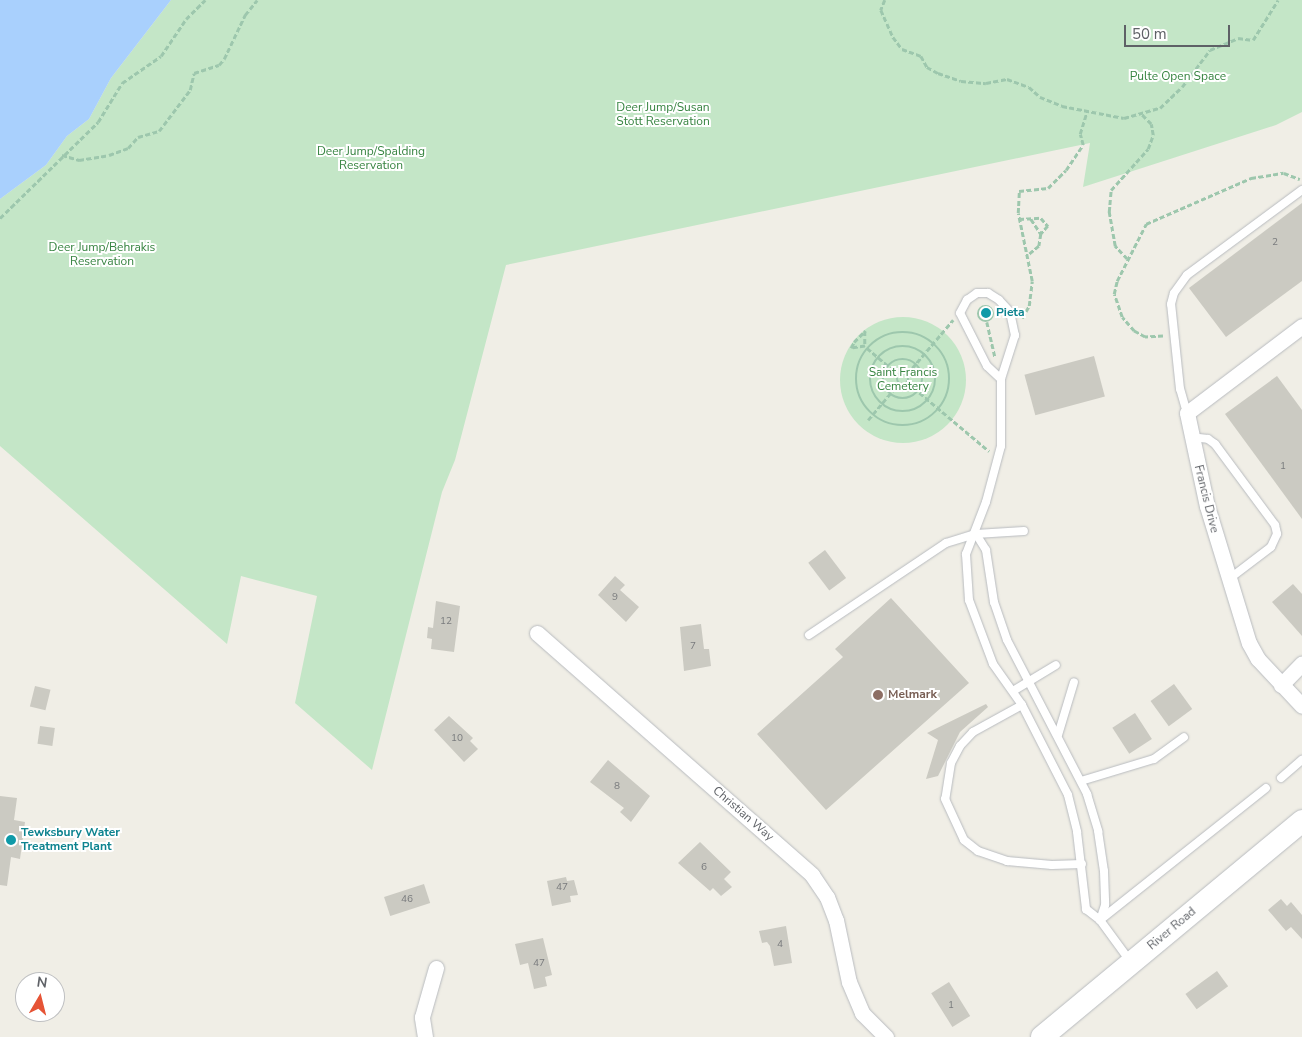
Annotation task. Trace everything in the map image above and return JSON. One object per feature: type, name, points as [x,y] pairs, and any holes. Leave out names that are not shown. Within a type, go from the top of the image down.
[{"type":"main road","name":"River Road","points":[[1046,1035],[1302,821]]},
{"type":"street","points":[[1187,412],[1302,326]]},
{"type":"street","name":"Francis Drive","points":[[1187,412],[1190,437],[1228,580],[1248,643],[1280,685],[1302,706]]},
{"type":"street","name":"Christian Way","points":[[537,633],[812,875],[827,897],[836,920],[849,982],[862,1012],[886,1037]]},
{"type":"street","points":[[1280,685],[1302,663]]},
{"type":"street","points":[[425,1037],[422,1017],[436,968]]},
{"type":"lane","points":[[1187,412],[1180,389],[1171,304],[1180,282],[1302,190]]},
{"type":"lane","points":[[1001,379],[987,366],[960,313],[967,300],[976,293],[988,293],[1010,312],[1015,335],[1001,379],[998,459],[976,534],[966,554],[970,600],[993,664],[1022,705],[1068,796],[1082,864],[1086,909],[1100,920],[1131,963]]},
{"type":"lane","points":[[1190,437],[1208,439],[1215,444],[1275,525],[1277,534],[1271,547],[1228,580]]},
{"type":"lane","points":[[809,635],[946,544],[976,534],[1024,531]]},
{"type":"lane","points":[[976,534],[986,550],[994,602],[1007,640],[1081,781],[1098,831],[1104,871],[1105,905],[1100,920]]},
{"type":"lane","points":[[1013,691],[1030,684],[1056,665]]},
{"type":"lane","points":[[1058,735],[1074,682]]},
{"type":"lane","points":[[1022,705],[973,732],[960,746],[951,762],[945,800],[964,840],[978,851],[1006,860],[1052,866],[1082,864]]},
{"type":"lane","points":[[1081,781],[1154,759],[1184,738]]},
{"type":"lane","points":[[1280,778],[1302,760]]},
{"type":"lane","points":[[1100,920],[1266,788]]},
{"type":"path","points":[[0,218],[62,155],[98,122],[122,83],[161,56],[186,20],[206,0]]},
{"type":"path","points":[[62,155],[79,160],[109,155],[128,148],[138,138],[151,136],[159,131],[190,90],[194,73],[218,65],[224,59],[245,15],[256,0]]},
{"type":"path","points":[[885,0],[881,10],[902,49],[921,56],[927,67],[938,73],[961,80],[986,83],[1007,79],[1029,87],[1044,98],[1087,111],[1097,110],[1124,118],[1148,113],[1160,108],[1182,87],[1210,50],[1238,38],[1253,40],[1278,0]]},
{"type":"path","points":[[1015,335],[1032,295],[1018,213],[1019,192],[1048,188],[1066,170],[1083,145],[1080,134],[1087,111]]},
{"type":"path","points":[[1127,260],[1115,246],[1109,212],[1110,190],[1148,149],[1153,135],[1146,117],[1148,113]]},
{"type":"path","points":[[1140,115],[1146,117]]},
{"type":"path","points":[[1174,336],[1145,337],[1134,331],[1122,317],[1114,294],[1127,260],[1146,224],[1251,178],[1284,173],[1295,175],[1302,182]]},
{"type":"path","points":[[1019,219],[1041,218],[1048,226],[1041,234],[1039,246],[1026,257]]},
{"type":"path","points":[[1031,219],[1041,234]]},
{"type":"path","points":[[987,322],[992,319],[993,312],[984,307],[978,315],[987,322],[1001,379]]},
{"type":"path","points":[[866,347],[899,375],[907,374],[960,313]]},
{"type":"path","points":[[866,347],[851,348],[865,331],[867,335],[866,347],[858,364],[856,382],[861,400],[872,414],[888,423],[906,426],[924,421],[939,410],[948,393],[950,374],[944,356],[934,343],[922,336],[899,332],[887,334],[866,347]]},
{"type":"path","points":[[904,345],[925,353],[934,366],[937,378],[928,401],[908,412],[890,410],[881,404],[870,383],[871,368],[877,357],[890,348],[904,345]]},
{"type":"path","points":[[902,359],[916,364],[923,380],[918,392],[906,398],[890,393],[884,381],[888,366],[902,359]]},
{"type":"path","points":[[907,374],[908,383],[998,459]]},
{"type":"path","points":[[868,420],[899,383],[899,375]]},
{"type":"path","points":[[899,383],[908,383]]},
{"type":"green space","points":[[171,0],[1302,0],[1302,112],[1276,125],[1083,187],[1090,143],[506,265],[455,460],[442,492],[372,770],[295,703],[317,596],[241,576],[227,644],[0,446],[0,199],[46,165],[67,136],[89,119],[111,78]]},
{"type":"green space","name":"Saint Francis Cemetery","points":[[903,317],[927,322],[948,335],[961,356],[966,380],[961,404],[948,425],[927,438],[903,443],[879,438],[858,425],[845,404],[840,380],[845,356],[858,335],[879,322]]},
{"type":"water","points":[[0,0],[171,0],[111,78],[89,119],[67,136],[46,165],[0,199]]},
{"type":"building","points":[[1302,203],[1302,281],[1226,337],[1189,288]]},
{"type":"building","points":[[1094,356],[1105,397],[1035,415],[1024,375]]},
{"type":"building","points":[[1277,376],[1302,410],[1302,519],[1225,414]]},
{"type":"building","points":[[825,550],[846,578],[829,591],[808,563]]},
{"type":"building","points":[[615,576],[625,585],[620,590],[639,607],[626,622],[598,595]]},
{"type":"building","points":[[1293,584],[1302,594],[1302,636],[1272,602]]},
{"type":"building","name":"Melmark","points":[[891,598],[969,683],[826,810],[757,734],[843,657],[835,649]]},
{"type":"building","points":[[436,601],[460,606],[454,652],[431,649],[432,639],[427,638],[428,627],[433,628]]},
{"type":"building","points":[[701,624],[704,649],[709,649],[711,666],[684,671],[680,627]]},
{"type":"building","points":[[1174,684],[1192,709],[1169,726],[1151,701]]},
{"type":"building","points":[[35,686],[51,690],[45,710],[30,706]]},
{"type":"building","points":[[986,704],[988,707],[960,732],[938,776],[926,779],[938,740],[927,733]]},
{"type":"building","points":[[1135,713],[1152,739],[1129,754],[1112,728]]},
{"type":"building","points":[[449,716],[473,738],[470,741],[478,749],[464,762],[434,730]]},
{"type":"building","points":[[40,726],[55,728],[52,746],[37,744]]},
{"type":"building","points":[[608,760],[650,796],[631,822],[620,812],[624,808],[590,782]]},
{"type":"building","name":"Tewksbury Water Treatment Plant","points":[[0,796],[17,798],[14,820],[25,822],[20,859],[11,857],[7,886],[0,885]]},
{"type":"building","points":[[700,842],[731,872],[724,879],[732,887],[721,896],[713,888],[710,891],[678,863]]},
{"type":"building","points":[[566,877],[567,881],[574,880],[578,895],[570,896],[571,902],[552,906],[547,881]]},
{"type":"building","points":[[424,884],[430,903],[390,916],[384,897]]},
{"type":"building","points":[[1281,899],[1287,906],[1291,902],[1302,915],[1302,939],[1291,927],[1286,931],[1268,910]]},
{"type":"building","points":[[786,926],[792,963],[774,966],[770,946],[767,942],[762,943],[759,931]]},
{"type":"building","points":[[543,938],[552,975],[545,977],[547,986],[534,989],[528,963],[520,965],[515,944]]},
{"type":"building","points":[[1217,971],[1228,986],[1197,1009],[1185,994]]},
{"type":"building","points":[[949,982],[970,1016],[952,1027],[931,993]]},
{"type":"place","name":"Pieta","points":[[986,313]]},
{"type":"place","name":"Melmark","points":[[878,695]]},
{"type":"place","name":"Tewksbury Water Treatment Plant","points":[[11,840]]},
{"type":"park label","name":"Pulte Open Space","points":[[1178,77]]},
{"type":"park label","name":"Deer Jump/Susan Stott Reservation","points":[[663,115]]},
{"type":"park label","name":"Deer Jump/Spalding Reservation","points":[[371,159]]},
{"type":"park label","name":"Deer Jump/Behrakis Reservation","points":[[102,255]]}]
